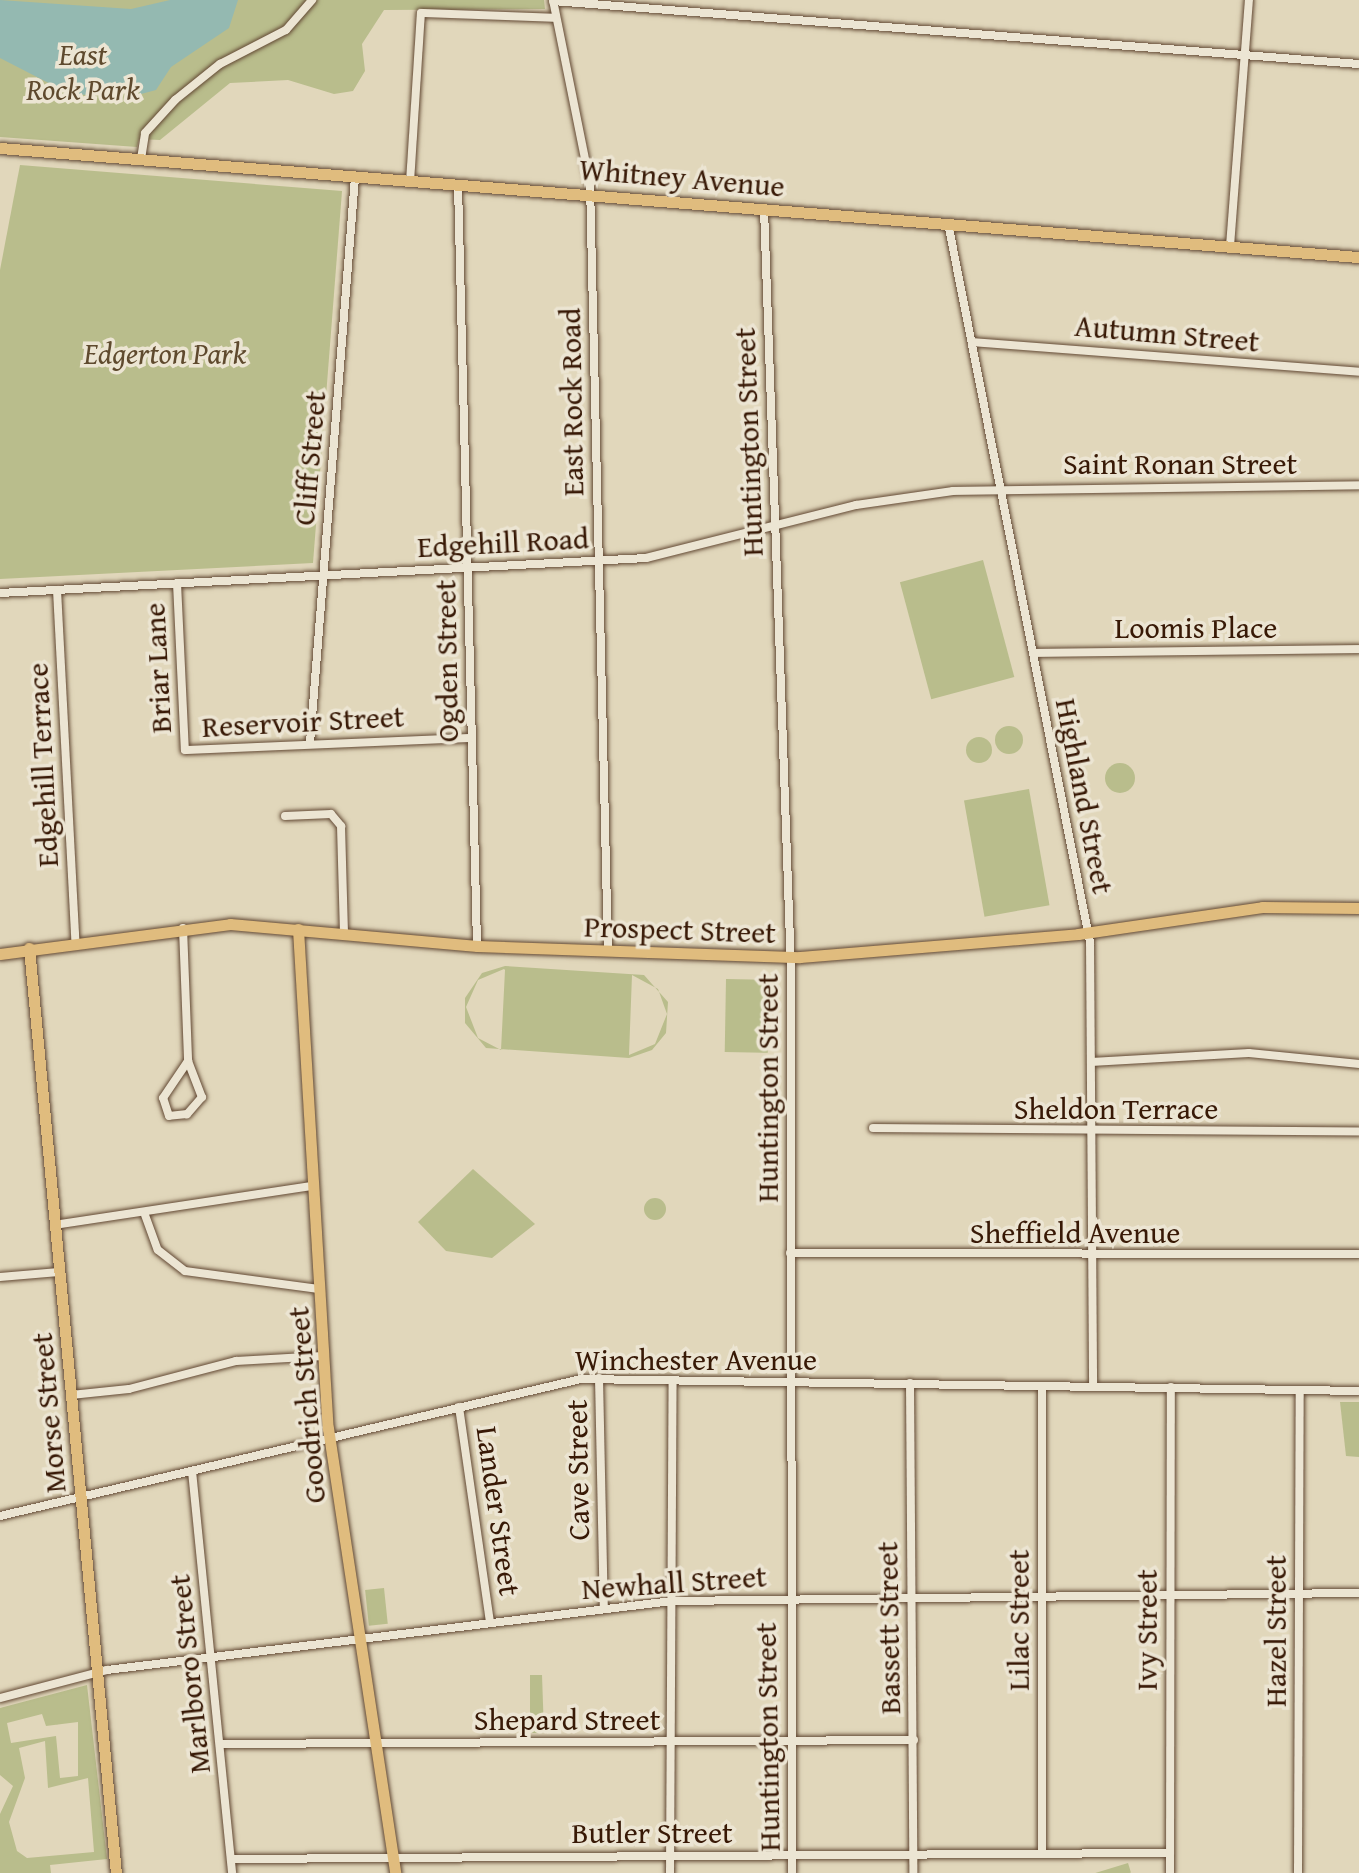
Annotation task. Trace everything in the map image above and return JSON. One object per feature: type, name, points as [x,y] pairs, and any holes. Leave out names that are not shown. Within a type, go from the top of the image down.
[{"type":"main road","name":"Whitney Avenue","points":[[0,148],[1359,257]]},
{"type":"main road","name":"Prospect Street","points":[[0,954],[75,939],[183,928],[298,929],[477,946],[790,957],[1088,932],[1262,907],[1359,908]]},
{"type":"main road","name":"Goodrich Street","points":[[298,929],[329,1438],[395,1873]]},
{"type":"main road","name":"Morse Street","points":[[29,948],[116,1873]]},
{"type":"street","points":[[141,159],[145,133],[175,100],[220,64],[286,30],[312,0]]},
{"type":"street","points":[[1230,246],[1249,0]]},
{"type":"street","points":[[553,1],[1359,64]]},
{"type":"street","name":"East Rock Road","points":[[553,1],[590,194],[608,951]]},
{"type":"street","points":[[410,182],[421,13],[556,18]]},
{"type":"street","name":"Cliff Street","points":[[310,743],[355,177]]},
{"type":"street","name":"Ogden Street","points":[[458,184],[477,946]]},
{"type":"street","name":"Huntington Street","points":[[764,208],[790,957],[789,1599],[792,1873]]},
{"type":"street","name":"Highland Street","points":[[948,223],[1088,932],[1093,1386]]},
{"type":"street","name":"Autumn Street","points":[[972,342],[1359,372]]},
{"type":"street","name":"Saint Ronan Street","points":[[1001,489],[1359,485]]},
{"type":"street","name":"Edgehill Road","points":[[0,593],[598,561],[693,550],[886,499],[1001,489]]},
{"type":"street","name":"Briar Lane","points":[[177,583],[185,750]]},
{"type":"street","name":"Edgehill Terrace","points":[[57,590],[75,939]]},
{"type":"street","name":"Loomis Place","points":[[1033,653],[1359,649]]},
{"type":"street","name":"Reservoir Street","points":[[185,750],[471,738]]},
{"type":"street","points":[[285,816],[331,814],[341,826],[344,932]]},
{"type":"street","points":[[183,928],[188,1061],[202,1097],[193,1111],[172,1117],[163,1098],[188,1061]]},
{"type":"street","points":[[1091,1062],[1249,1053],[1359,1064]]},
{"type":"street","name":"Sheldon Terrace","points":[[873,1128],[1091,1134],[1359,1131]]},
{"type":"street","points":[[54,1225],[145,1215],[240,1193],[313,1186]]},
{"type":"street","points":[[145,1215],[158,1250],[185,1271],[319,1289]]},
{"type":"street","name":"Sheffield Avenue","points":[[790,1253],[1092,1258],[1359,1254]]},
{"type":"street","points":[[0,1277],[59,1272]]},
{"type":"street","points":[[71,1395],[129,1389],[236,1361],[323,1356]]},
{"type":"street","name":"Winchester Avenue","points":[[0,1516],[459,1407],[599,1378],[1359,1391]]},
{"type":"street","name":"Cave Street","points":[[599,1378],[604,1609]]},
{"type":"street","points":[[670,1873],[673,1380]]},
{"type":"street","name":"Bassett Street","points":[[910,1383],[913,1873]]},
{"type":"street","name":"Lilac Street","points":[[1042,1386],[1042,1854]]},
{"type":"street","name":"Ivy Street","points":[[1170,1873],[1171,1387]]},
{"type":"street","name":"Hazel Street","points":[[1298,1873],[1300,1390]]},
{"type":"street","name":"Lander Street","points":[[459,1407],[490,1622]]},
{"type":"street","name":"Marlboro Street","points":[[192,1471],[232,1873]]},
{"type":"street","name":"Newhall Street","points":[[0,1698],[96,1673],[672,1601],[1359,1593]]},
{"type":"street","name":"Shepard Street","points":[[220,1744],[914,1740]]},
{"type":"street","name":"Butler Street","points":[[231,1859],[1170,1853]]},
{"type":"green space","name":"East Rock Park","points":[[0,0],[544,0],[545,9],[384,10],[362,44],[365,71],[353,91],[334,94],[288,80],[230,83],[160,140],[139,139],[137,147],[0,137]]},
{"type":"green space","name":"Edgerton Park","points":[[20,165],[342,191],[313,563],[0,579],[0,270]]},
{"type":"green space","points":[[983,560],[1014,677],[931,699],[900,582]]},
{"type":"green space","points":[[1009,726],[1019,730],[1023,740],[1019,750],[1009,754],[999,750],[995,740],[999,730]]},
{"type":"green space","points":[[979,737],[988,741],[992,750],[988,759],[979,763],[970,759],[966,750],[970,741]]},
{"type":"green space","points":[[1120,763],[1131,767],[1135,778],[1131,789],[1120,793],[1109,789],[1105,778],[1109,767]]},
{"type":"green space","points":[[1029,789],[1049,905],[984,917],[964,800]]},
{"type":"green space","points":[[505,966],[644,975],[655,987],[632,975],[629,1055],[655,1044],[667,1014],[659,992],[668,1002],[666,1033],[652,1050],[629,1058],[501,1049],[504,969],[478,980],[466,1007],[478,1038],[499,1049],[486,1048],[465,1023],[465,998],[482,973]]},
{"type":"green space","points":[[726,979],[769,980],[768,1053],[725,1052]]},
{"type":"green space","points":[[473,1169],[535,1224],[492,1258],[446,1251],[418,1222]]},
{"type":"green space","points":[[651,1198],[659,1198],[666,1209],[659,1220],[651,1220],[644,1213],[644,1205]]},
{"type":"green space","points":[[1340,1402],[1359,1402],[1359,1457],[1346,1456]]},
{"type":"green space","points":[[384,1588],[388,1624],[369,1626],[365,1590]]},
{"type":"green space","points":[[530,1675],[542,1675],[544,1733],[530,1733]]},
{"type":"green space","points":[[87,1685],[107,1859],[50,1865],[51,1873],[0,1873],[0,1814],[13,1786],[0,1775],[0,1708]],"holes":[[[42,1714],[46,1726],[78,1722],[78,1776],[60,1778],[56,1736],[11,1743],[7,1723]],[[45,1741],[48,1788],[88,1778],[94,1852],[27,1858],[17,1851],[9,1822],[25,1778],[19,1748]]]},
{"type":"green space","points":[[1128,1863],[1129,1873],[1095,1873]]},
{"type":"water","points":[[0,0],[131,9],[170,0],[238,0],[229,28],[171,67],[156,90],[141,94],[131,83],[90,95],[70,94],[0,58]]}]
